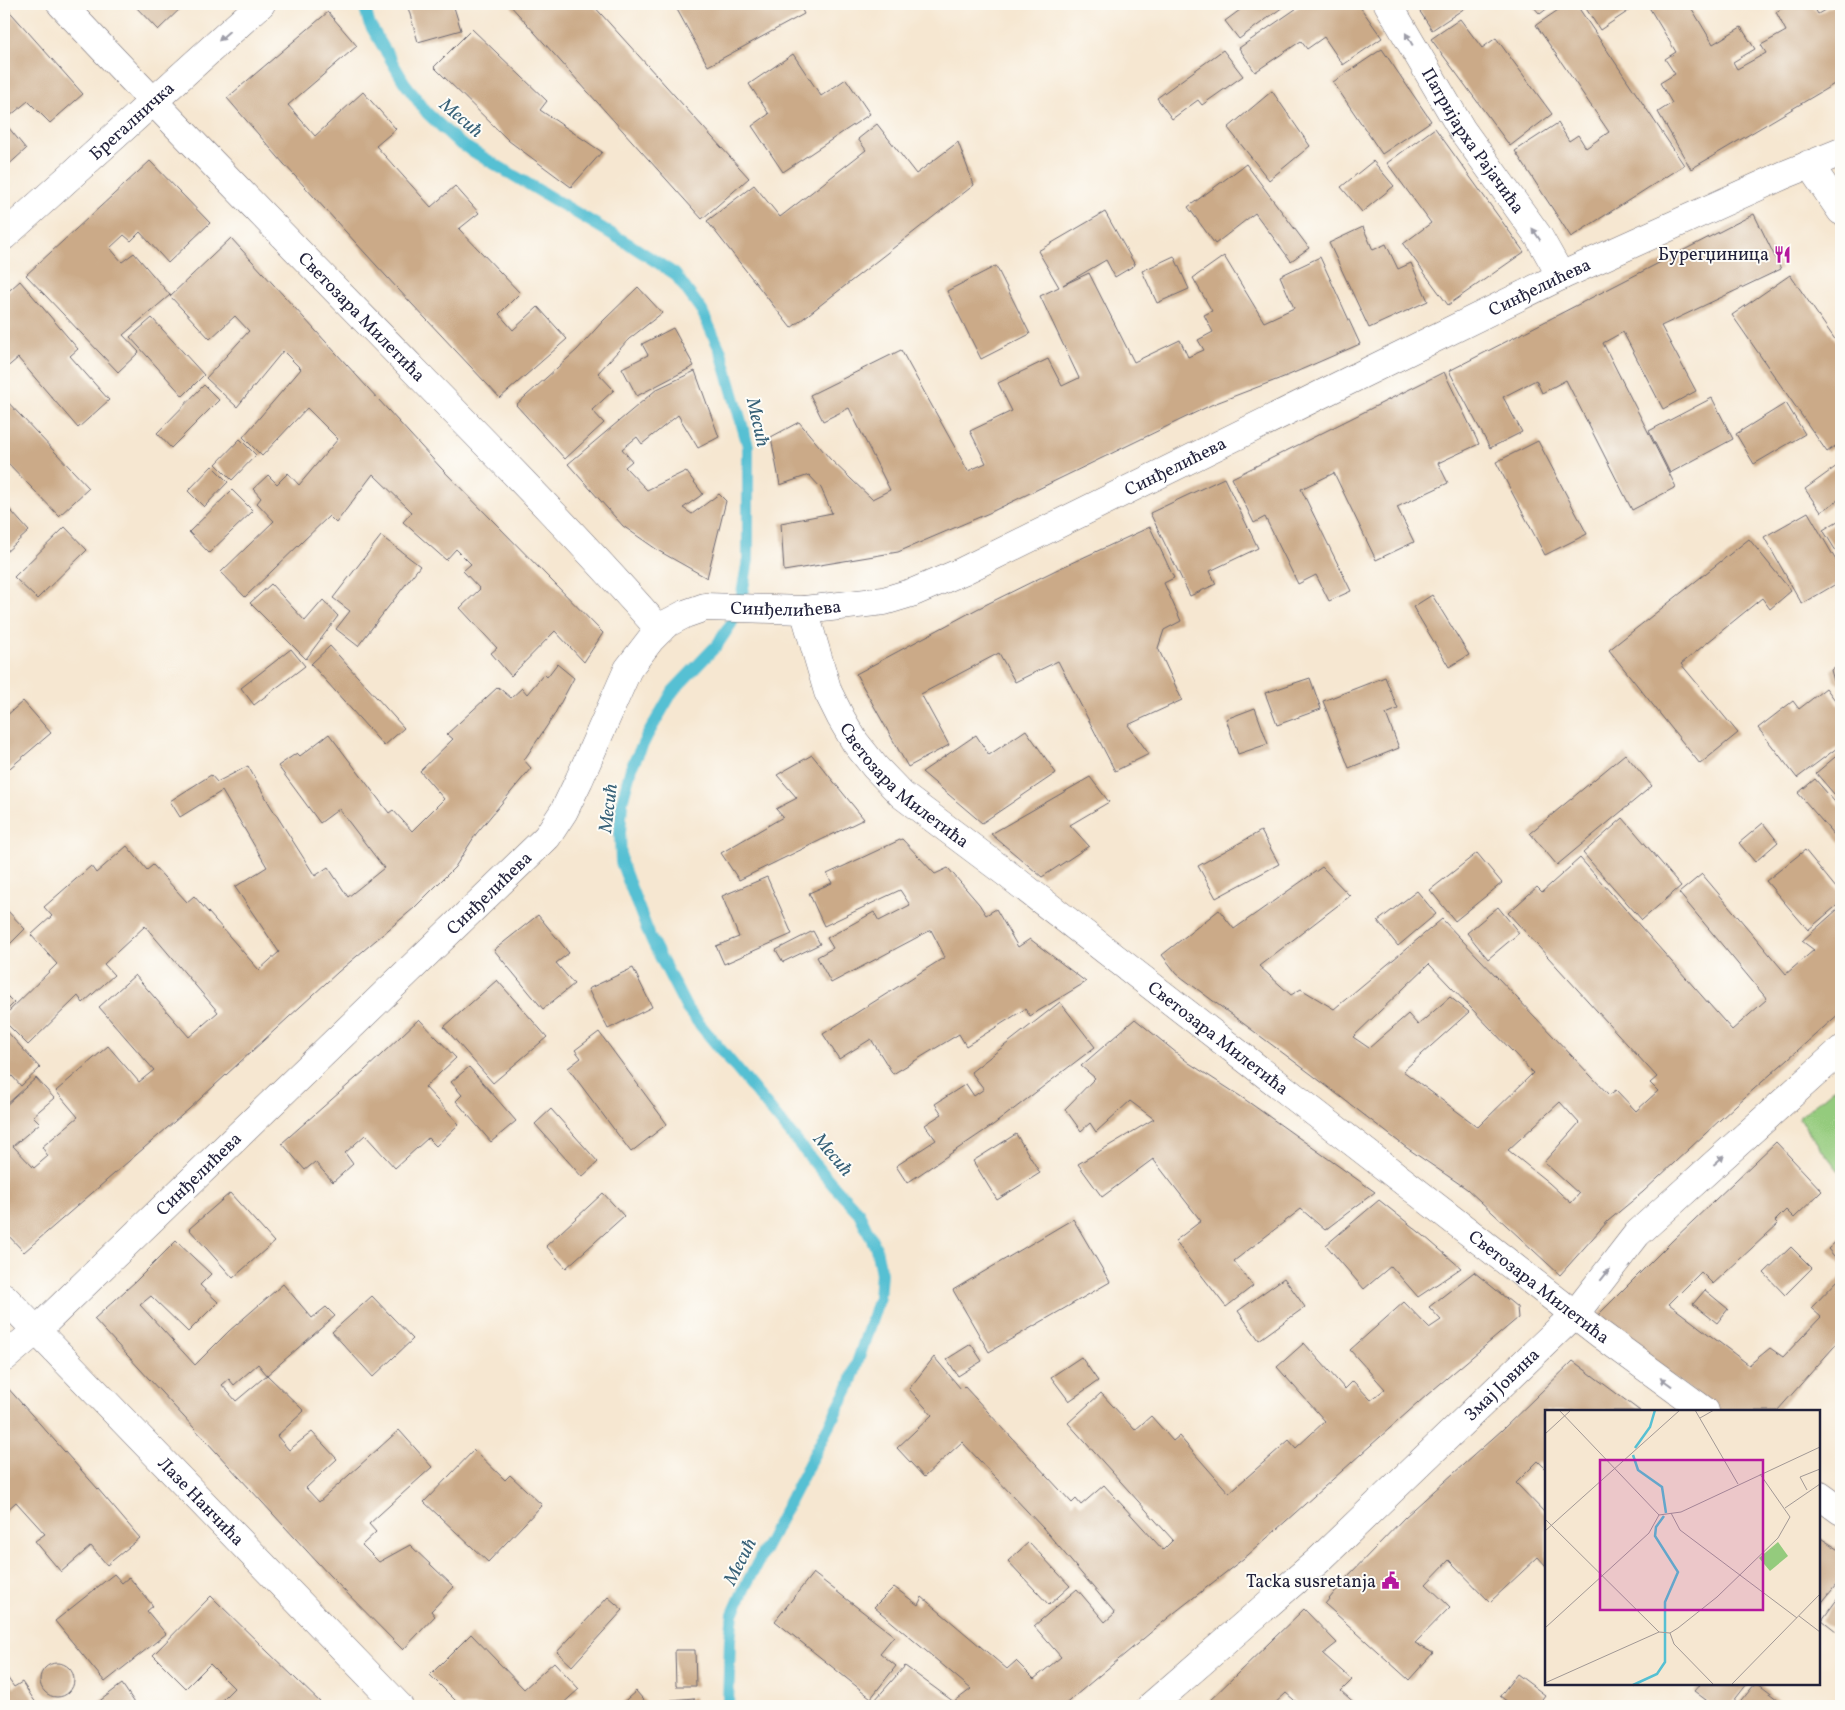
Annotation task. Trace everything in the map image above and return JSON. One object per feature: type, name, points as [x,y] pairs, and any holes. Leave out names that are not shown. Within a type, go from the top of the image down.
[{"type":"street","name":"Светозара Милетића","points":[[61,4],[152,101],[520,478],[660,630]]},
{"type":"street","name":"Брегалничка","points":[[4,236],[261,4]]},
{"type":"street","name":"Патријарха Рајачића","points":[[1388,4],[1462,130],[1539,237],[1561,276]]},
{"type":"street","name":"Синђелићева","points":[[4,1358],[37,1330],[547,837],[564,811],[579,780],[628,668],[666,624],[685,614],[705,607],[804,610],[884,601],[914,592],[963,571],[1561,276],[1810,164],[1841,152]]},
{"type":"street","points":[[1810,164],[1841,211]]},
{"type":"street","name":"Светозара Милетића","points":[[804,610],[828,692],[840,718],[855,742],[875,767],[902,795],[1006,873],[1600,1334],[1704,1410]]},
{"type":"street","name":"Змај Јовина","points":[[1150,1706],[1319,1560],[1575,1314],[1637,1234],[1841,1050]]},
{"type":"street","name":"Лазе Нанчића","points":[[4,1297],[399,1706]]},
{"type":"street","points":[[1820,1496],[1841,1511]]},
{"type":"green space","points":[[1841,1082],[1841,1174],[1798,1118]]},
{"type":"building","points":[[133,4],[185,4],[158,30]]},
{"type":"building","points":[[407,4],[453,4],[461,30],[418,42]]},
{"type":"building","points":[[509,4],[592,4],[749,178],[702,219]]},
{"type":"building","points":[[674,4],[799,4],[804,14],[708,66]]},
{"type":"building","points":[[1248,4],[1287,4],[1239,39],[1225,21]]},
{"type":"building","points":[[1303,4],[1358,4],[1382,38],[1343,65],[1324,37],[1307,49],[1301,41],[1255,72],[1239,48]]},
{"type":"building","points":[[1415,4],[1471,4],[1432,30]]},
{"type":"building","points":[[1531,4],[1553,4],[1540,14]]},
{"type":"building","points":[[1567,4],[1576,4],[1684,165],[1571,237],[1515,151],[1558,123],[1569,141],[1578,135],[1586,148],[1609,132],[1536,25]]},
{"type":"building","points":[[1583,4],[1630,4],[1633,8],[1600,30]]},
{"type":"building","points":[[1647,4],[1689,4],[1713,44],[1741,27],[1755,49],[1733,62],[1737,69],[1766,53],[1761,45],[1786,31],[1776,12],[1790,4],[1812,4],[1818,14],[1835,4],[1841,4],[1841,80],[1691,169],[1658,112],[1672,103],[1660,83],[1675,74],[1665,59],[1676,52]]},
{"type":"building","points":[[4,5],[83,94],[50,123],[28,101],[4,121]]},
{"type":"building","points":[[328,12],[357,46],[288,105],[315,136],[363,92],[396,129],[376,146],[431,207],[455,186],[479,213],[459,229],[520,293],[499,314],[513,330],[538,307],[567,339],[500,398],[284,164],[227,98]]},
{"type":"building","points":[[1460,19],[1482,48],[1496,38],[1552,114],[1510,146],[1431,39]]},
{"type":"building","points":[[472,29],[547,101],[540,110],[602,152],[571,187],[509,141],[434,67]]},
{"type":"building","points":[[1382,49],[1431,121],[1382,154],[1333,82]]},
{"type":"building","points":[[1223,50],[1243,76],[1202,105],[1198,100],[1172,119],[1157,98]]},
{"type":"building","points":[[793,54],[821,96],[846,79],[870,114],[783,172],[752,126],[769,114],[749,84]]},
{"type":"building","points":[[1272,91],[1310,146],[1269,180],[1228,128]]},
{"type":"building","points":[[4,122],[26,149],[4,169]]},
{"type":"building","points":[[877,124],[916,174],[958,142],[974,185],[791,328],[707,221],[754,185],[780,217],[866,150],[858,139]]},
{"type":"building","points":[[1435,128],[1524,252],[1448,305],[1403,244],[1431,223],[1387,163]]},
{"type":"building","points":[[150,161],[210,223],[168,263],[140,232],[131,241],[124,235],[110,248],[122,262],[134,253],[170,295],[123,335],[139,352],[118,372],[26,275]]},
{"type":"building","points":[[1373,161],[1394,186],[1362,212],[1341,187]]},
{"type":"building","points":[[1246,164],[1309,248],[1291,261],[1255,213],[1215,244],[1188,207]]},
{"type":"building","points":[[1105,212],[1135,265],[1115,277],[1106,260],[1063,285],[1089,273],[1134,362],[1180,340],[1188,357],[1204,350],[1198,340],[1213,332],[1204,315],[1212,311],[1193,278],[1224,256],[1264,322],[1294,308],[1280,276],[1320,257],[1360,344],[1289,375],[1211,405],[989,513],[898,552],[784,571],[781,523],[832,513],[821,488],[809,475],[780,485],[771,437],[799,422],[830,459],[872,499],[890,490],[849,408],[823,421],[810,395],[901,350],[968,471],[986,463],[970,431],[1012,411],[998,383],[1048,359],[1062,386],[1079,378],[1040,296],[1059,287],[1038,251]]},
{"type":"building","points":[[1754,214],[1781,269],[1661,326],[1696,391],[1663,409],[1623,332],[1603,343],[1676,487],[1632,510],[1566,380],[1542,393],[1536,380],[1503,397],[1522,432],[1490,448],[1449,371]]},
{"type":"building","points":[[1363,227],[1373,250],[1386,244],[1398,269],[1411,263],[1428,301],[1369,328],[1329,243]]},
{"type":"building","points":[[231,238],[441,468],[603,633],[584,662],[555,631],[511,676],[491,653],[497,648],[460,608],[480,589],[463,571],[471,564],[456,549],[446,560],[403,522],[412,512],[373,474],[336,523],[329,516],[245,597],[221,572],[274,521],[257,503],[261,498],[253,489],[268,475],[277,484],[288,473],[299,485],[338,439],[307,408],[262,456],[243,437],[301,369],[283,351],[237,407],[206,378],[249,331],[235,316],[210,339],[170,296]]},
{"type":"building","points":[[1174,256],[1189,289],[1157,303],[1142,271]]},
{"type":"building","points":[[996,266],[1030,334],[981,359],[947,291]]},
{"type":"building","points":[[1790,275],[1841,348],[1841,442],[1827,452],[1732,315]]},
{"type":"building","points":[[20,281],[78,349],[70,356],[109,400],[78,428],[18,358],[4,370],[4,295]]},
{"type":"building","points":[[638,287],[662,313],[629,339],[598,373],[614,390],[592,410],[604,423],[565,459],[516,405],[577,350]]},
{"type":"building","points":[[152,318],[204,375],[183,396],[130,337]]},
{"type":"building","points":[[673,328],[694,366],[637,396],[622,368],[648,355],[642,344]]},
{"type":"building","points":[[695,371],[719,437],[698,448],[678,415],[642,444],[637,437],[622,449],[632,461],[625,467],[647,490],[686,471],[703,494],[683,508],[692,514],[719,494],[726,501],[707,578],[659,551],[623,526],[568,464],[657,389]]},
{"type":"building","points":[[1444,372],[1479,444],[1438,463],[1448,483],[1397,507],[1414,542],[1376,560],[1334,473],[1301,489],[1351,591],[1329,601],[1316,575],[1298,584],[1265,517],[1254,523],[1232,478]]},
{"type":"building","points":[[204,385],[219,400],[171,448],[157,433]]},
{"type":"building","points":[[4,398],[89,488],[59,516],[4,459]]},
{"type":"building","points":[[1712,398],[1733,439],[1670,473],[1649,431]]},
{"type":"building","points":[[1786,403],[1805,434],[1754,464],[1736,434]]},
{"type":"building","points":[[240,439],[256,455],[232,480],[216,464]]},
{"type":"building","points":[[1538,441],[1587,534],[1545,555],[1496,462]]},
{"type":"building","points":[[1841,463],[1841,504],[1838,500],[1821,512],[1805,489]]},
{"type":"building","points":[[212,466],[228,482],[204,507],[188,491]]},
{"type":"building","points":[[1224,478],[1258,548],[1210,571],[1216,584],[1190,596],[1150,513]]},
{"type":"building","points":[[232,490],[253,511],[209,553],[189,532]]},
{"type":"building","points":[[4,503],[29,531],[4,554]]},
{"type":"building","points":[[1808,512],[1841,569],[1841,581],[1802,604],[1764,537]]},
{"type":"building","points":[[1841,519],[1841,559],[1823,530]]},
{"type":"building","points":[[65,527],[87,550],[37,599],[14,577]]},
{"type":"building","points":[[1150,527],[1174,578],[1164,583],[1181,621],[1164,630],[1158,648],[1182,700],[1128,725],[1149,754],[1115,771],[1058,661],[1015,682],[999,653],[921,694],[949,745],[908,767],[856,674],[977,609]]},
{"type":"building","points":[[381,536],[420,566],[358,646],[336,629],[350,611],[333,598]]},
{"type":"building","points":[[1749,539],[1791,591],[1770,609],[1762,598],[1681,664],[1738,733],[1700,764],[1609,650]]},
{"type":"building","points":[[271,584],[305,621],[323,600],[338,616],[306,659],[250,603]]},
{"type":"building","points":[[1432,595],[1469,655],[1449,667],[1413,607]]},
{"type":"building","points":[[330,646],[404,728],[384,746],[311,664]]},
{"type":"building","points":[[291,649],[305,666],[254,705],[241,688]]},
{"type":"building","points":[[1841,662],[1841,686],[1834,681],[1831,670]]},
{"type":"building","points":[[557,664],[574,678],[553,717],[524,760],[531,768],[476,834],[455,867],[414,908],[338,972],[189,1109],[24,1252],[4,1231],[4,1107],[36,1078],[54,1098],[33,1116],[40,1123],[13,1146],[34,1168],[48,1156],[42,1147],[78,1117],[56,1091],[108,1046],[139,1082],[154,1070],[99,1007],[135,975],[189,1037],[218,1012],[145,926],[104,964],[114,975],[83,1003],[78,996],[28,1045],[4,1021],[4,1016],[57,964],[31,935],[52,916],[44,907],[91,866],[96,873],[127,846],[147,870],[153,865],[187,902],[194,896],[259,970],[279,952],[235,887],[267,867],[222,791],[180,817],[170,801],[211,775],[217,782],[248,766],[315,876],[328,867],[348,897],[384,868],[339,809],[320,823],[278,766],[297,753],[300,756],[329,734],[389,813],[393,810],[412,831],[444,799],[420,771],[453,739],[447,734],[498,687],[511,698],[522,688],[527,694],[544,674],[547,677]]},
{"type":"building","points":[[1385,677],[1398,709],[1386,714],[1399,748],[1349,768],[1323,701]]},
{"type":"building","points":[[1310,678],[1321,709],[1277,725],[1265,693]]},
{"type":"building","points":[[1826,688],[1841,708],[1841,745],[1797,778],[1758,728],[1793,701],[1799,709]]},
{"type":"building","points":[[23,701],[51,733],[4,773],[4,718]]},
{"type":"building","points":[[1255,708],[1268,744],[1238,754],[1226,719]]},
{"type":"building","points":[[1026,730],[1056,773],[982,823],[922,772],[976,735],[989,755]]},
{"type":"building","points":[[1841,752],[1841,802],[1816,773]]},
{"type":"building","points":[[1625,754],[1652,786],[1557,865],[1530,833]]},
{"type":"building","points":[[812,755],[864,819],[739,880],[721,853],[783,817],[776,809],[797,798],[777,775]]},
{"type":"building","points":[[1090,777],[1109,802],[1070,825],[1089,846],[1042,877],[991,834]]},
{"type":"building","points":[[1815,779],[1841,809],[1841,843],[1798,793]]},
{"type":"building","points":[[1623,818],[1681,886],[1642,920],[1583,853]]},
{"type":"building","points":[[1763,823],[1778,842],[1755,862],[1739,843]]},
{"type":"building","points":[[1261,831],[1279,864],[1216,898],[1198,866]]},
{"type":"building","points":[[902,839],[935,874],[948,868],[986,915],[996,909],[1018,947],[1030,939],[1086,982],[1030,1016],[1025,1009],[966,1046],[959,1034],[893,1074],[871,1039],[839,1059],[823,1034],[945,957],[931,930],[831,983],[817,957],[833,948],[827,938],[874,912],[879,921],[910,905],[900,890],[824,926],[809,893],[832,883],[827,874]]},
{"type":"building","points":[[1805,850],[1841,894],[1841,902],[1808,930],[1766,881]]},
{"type":"building","points":[[1477,853],[1502,883],[1455,921],[1430,890]]},
{"type":"building","points":[[1580,858],[1732,1030],[1767,999],[1679,893],[1702,874],[1786,974],[1814,950],[1802,941],[1838,909],[1841,913],[1841,1012],[1736,1105],[1643,1192],[1608,1221],[1560,1275],[1467,1189],[1407,1148],[1177,974],[1162,955],[1219,910],[1234,929],[1322,867],[1350,896],[1259,966],[1291,995],[1301,989],[1334,1009],[1442,919],[1609,1095],[1616,1090],[1636,1111],[1658,1091],[1650,1083],[1657,1077],[1508,913],[1537,887],[1542,892]],"holes":[[[1429,964],[1533,1073],[1478,1127],[1403,1071],[1469,1012],[1450,997],[1418,1025],[1408,1014],[1369,1048],[1353,1037]],[[1560,1102],[1579,1123],[1544,1162],[1579,1194],[1571,1203],[1508,1150]]]},
{"type":"building","points":[[767,877],[792,934],[724,964],[716,946],[739,937],[722,896]]},
{"type":"building","points":[[1417,891],[1436,914],[1398,946],[1378,921]]},
{"type":"building","points":[[4,907],[25,929],[4,950]]},
{"type":"building","points":[[1498,907],[1519,933],[1488,959],[1467,933]]},
{"type":"building","points":[[538,915],[569,953],[556,963],[574,984],[543,1009],[494,950]]},
{"type":"building","points":[[813,931],[820,944],[783,962],[776,950]]},
{"type":"building","points":[[633,968],[652,1007],[608,1029],[588,989]]},
{"type":"building","points":[[497,980],[547,1037],[493,1083],[444,1027]]},
{"type":"building","points":[[4,993],[14,1003],[4,1013]]},
{"type":"building","points":[[1060,1002],[1095,1047],[993,1125],[907,1183],[896,1166],[936,1140],[925,1125],[942,1114],[935,1104],[966,1084],[974,1096],[984,1089],[971,1072]]},
{"type":"building","points":[[419,1019],[456,1058],[425,1087],[459,1124],[436,1146],[428,1138],[395,1168],[365,1135],[345,1153],[353,1164],[333,1182],[315,1162],[305,1170],[282,1143],[364,1071]]},
{"type":"building","points":[[1135,1019],[1189,1063],[1240,1096],[1375,1192],[1325,1230],[1301,1209],[1234,1261],[1253,1286],[1226,1307],[1175,1241],[1201,1221],[1153,1159],[1102,1197],[1078,1164],[1154,1119],[1130,1101],[1096,1132],[1090,1123],[1081,1131],[1065,1109],[1095,1078],[1081,1066]]},
{"type":"building","points":[[4,1028],[40,1068],[21,1086],[4,1067]]},
{"type":"building","points":[[599,1032],[667,1124],[631,1152],[568,1068],[581,1058],[575,1050]]},
{"type":"building","points":[[469,1067],[516,1121],[491,1142],[456,1101],[462,1095],[451,1082]]},
{"type":"building","points":[[551,1109],[598,1162],[582,1177],[535,1124]]},
{"type":"building","points":[[1016,1134],[1040,1173],[997,1200],[973,1161]]},
{"type":"building","points":[[1776,1142],[1822,1191],[1794,1218],[1786,1210],[1775,1221],[1778,1224],[1713,1284],[1701,1272],[1669,1304],[1749,1365],[1770,1348],[1783,1357],[1821,1317],[1811,1308],[1841,1277],[1841,1339],[1778,1410],[1717,1410],[1595,1318],[1672,1241]]},
{"type":"building","points":[[230,1193],[274,1242],[233,1278],[189,1229]]},
{"type":"building","points":[[603,1193],[624,1216],[566,1268],[546,1246]]},
{"type":"building","points":[[1379,1200],[1461,1268],[1418,1297],[1391,1266],[1364,1289],[1326,1245]]},
{"type":"building","points":[[1073,1219],[1110,1282],[989,1352],[953,1290]]},
{"type":"building","points":[[1841,1237],[1841,1264],[1828,1249]]},
{"type":"building","points":[[176,1241],[211,1274],[200,1285],[218,1302],[188,1332],[151,1296],[140,1305],[195,1365],[229,1331],[283,1284],[312,1318],[326,1307],[335,1316],[267,1375],[304,1411],[277,1436],[289,1450],[312,1432],[337,1459],[306,1488],[319,1502],[399,1430],[432,1467],[369,1524],[376,1532],[362,1545],[379,1562],[410,1545],[454,1587],[431,1611],[435,1616],[403,1650],[329,1575],[94,1319]],"holes":[[[258,1364],[267,1375],[236,1401],[222,1385],[229,1379],[234,1385]]]},
{"type":"building","points":[[1791,1247],[1812,1268],[1785,1295],[1764,1273]]},
{"type":"building","points":[[1474,1272],[1517,1307],[1518,1318],[1427,1395],[1248,1555],[1174,1613],[1063,1706],[883,1706],[875,1700],[905,1666],[954,1702],[971,1689],[874,1607],[894,1587],[918,1605],[922,1597],[1007,1669],[1016,1661],[1034,1679],[1061,1657],[1034,1626],[1077,1589],[1105,1622],[1115,1613],[1043,1528],[962,1442],[924,1477],[897,1448],[932,1415],[909,1389],[934,1357],[961,1389],[964,1386],[1072,1503],[1076,1499],[1081,1505],[1104,1485],[1163,1550],[1173,1540],[1068,1423],[1101,1393],[1135,1430],[1151,1416],[1173,1441],[1179,1436],[1229,1493],[1289,1440],[1296,1448],[1325,1421],[1277,1367],[1304,1343],[1345,1389],[1353,1381],[1371,1400],[1385,1389],[1350,1350],[1404,1302],[1429,1328],[1441,1320],[1429,1307]]},
{"type":"building","points":[[1284,1278],[1305,1307],[1259,1340],[1238,1311]]},
{"type":"building","points":[[1705,1290],[1728,1309],[1717,1323],[1693,1304]]},
{"type":"building","points":[[372,1296],[413,1339],[373,1377],[332,1332]]},
{"type":"building","points":[[971,1344],[982,1361],[958,1376],[947,1359]]},
{"type":"building","points":[[1081,1357],[1098,1381],[1069,1401],[1051,1377]]},
{"type":"building","points":[[1573,1361],[1639,1410],[1545,1410],[1545,1468],[1538,1461],[1516,1483],[1545,1513],[1545,1565],[1538,1557],[1490,1602],[1449,1560],[1426,1584],[1450,1607],[1415,1643],[1433,1653],[1409,1680],[1325,1604],[1347,1577],[1405,1517],[1502,1430]]},
{"type":"building","points":[[6,1386],[140,1538],[107,1565],[91,1546],[61,1572],[35,1541],[45,1534],[16,1502],[4,1513],[4,1389]]},
{"type":"building","points":[[474,1450],[505,1480],[510,1475],[542,1505],[488,1562],[424,1502]]},
{"type":"building","points":[[1820,1538],[1841,1551],[1841,1579],[1820,1605]]},
{"type":"building","points":[[1029,1542],[1070,1586],[1049,1605],[1008,1561]]},
{"type":"building","points":[[813,1573],[894,1636],[880,1653],[896,1666],[871,1698],[775,1621]]},
{"type":"building","points":[[114,1574],[122,1583],[129,1577],[153,1606],[147,1611],[166,1634],[105,1682],[55,1621]]},
{"type":"building","points":[[1841,1594],[1841,1635],[1822,1620]]},
{"type":"building","points":[[211,1596],[324,1706],[216,1706],[234,1688],[210,1664],[186,1688],[153,1655]]},
{"type":"building","points":[[608,1597],[623,1610],[572,1666],[557,1652]]},
{"type":"building","points":[[1304,1609],[1337,1643],[1323,1654],[1352,1680],[1341,1691],[1358,1706],[1301,1706],[1286,1693],[1272,1706],[1204,1706]]},
{"type":"building","points":[[471,1634],[524,1689],[554,1662],[579,1689],[560,1706],[461,1706],[430,1675]]},
{"type":"building","points":[[675,1650],[695,1650],[696,1686],[676,1686]]},
{"type":"building","points":[[57,1663],[64,1664],[69,1668],[73,1673],[73,1687],[69,1692],[64,1696],[57,1697],[50,1696],[45,1692],[41,1687],[40,1680],[41,1673],[45,1668],[50,1664]]},
{"type":"building","points":[[1517,1674],[1545,1695],[1537,1706],[1513,1706],[1500,1696]]},
{"type":"building","points":[[7,1677],[14,1687],[22,1682],[38,1706],[4,1706],[4,1679]]},
{"type":"building","points":[[122,1684],[137,1706],[93,1706]]},
{"type":"building","points":[[1699,1685],[1746,1685],[1730,1706],[1714,1706],[1694,1691]]},
{"type":"building","points":[[1754,1685],[1759,1685],[1787,1706],[1737,1706]]},
{"type":"building","points":[[636,1691],[649,1706],[619,1706]]},
{"type":"building","points":[[694,1698],[695,1706],[671,1706],[671,1700]]},
{"type":"waterway","name":"Месић","points":[[364,4],[369,23],[404,82],[427,113],[459,143],[632,246],[675,274],[702,311],[721,352],[748,446],[748,560],[740,605],[731,624],[717,645],[673,691],[631,768],[622,802],[621,862],[650,937],[687,1009],[833,1185],[859,1213],[876,1248],[881,1273],[879,1298],[849,1387],[745,1587],[733,1614],[730,1639],[728,1706]]},
{"type":"place","name":"Бурегџиница","points":[[1783,254]]},
{"type":"place","name":"Tacka susretanja","points":[[1390,1581]]}]
